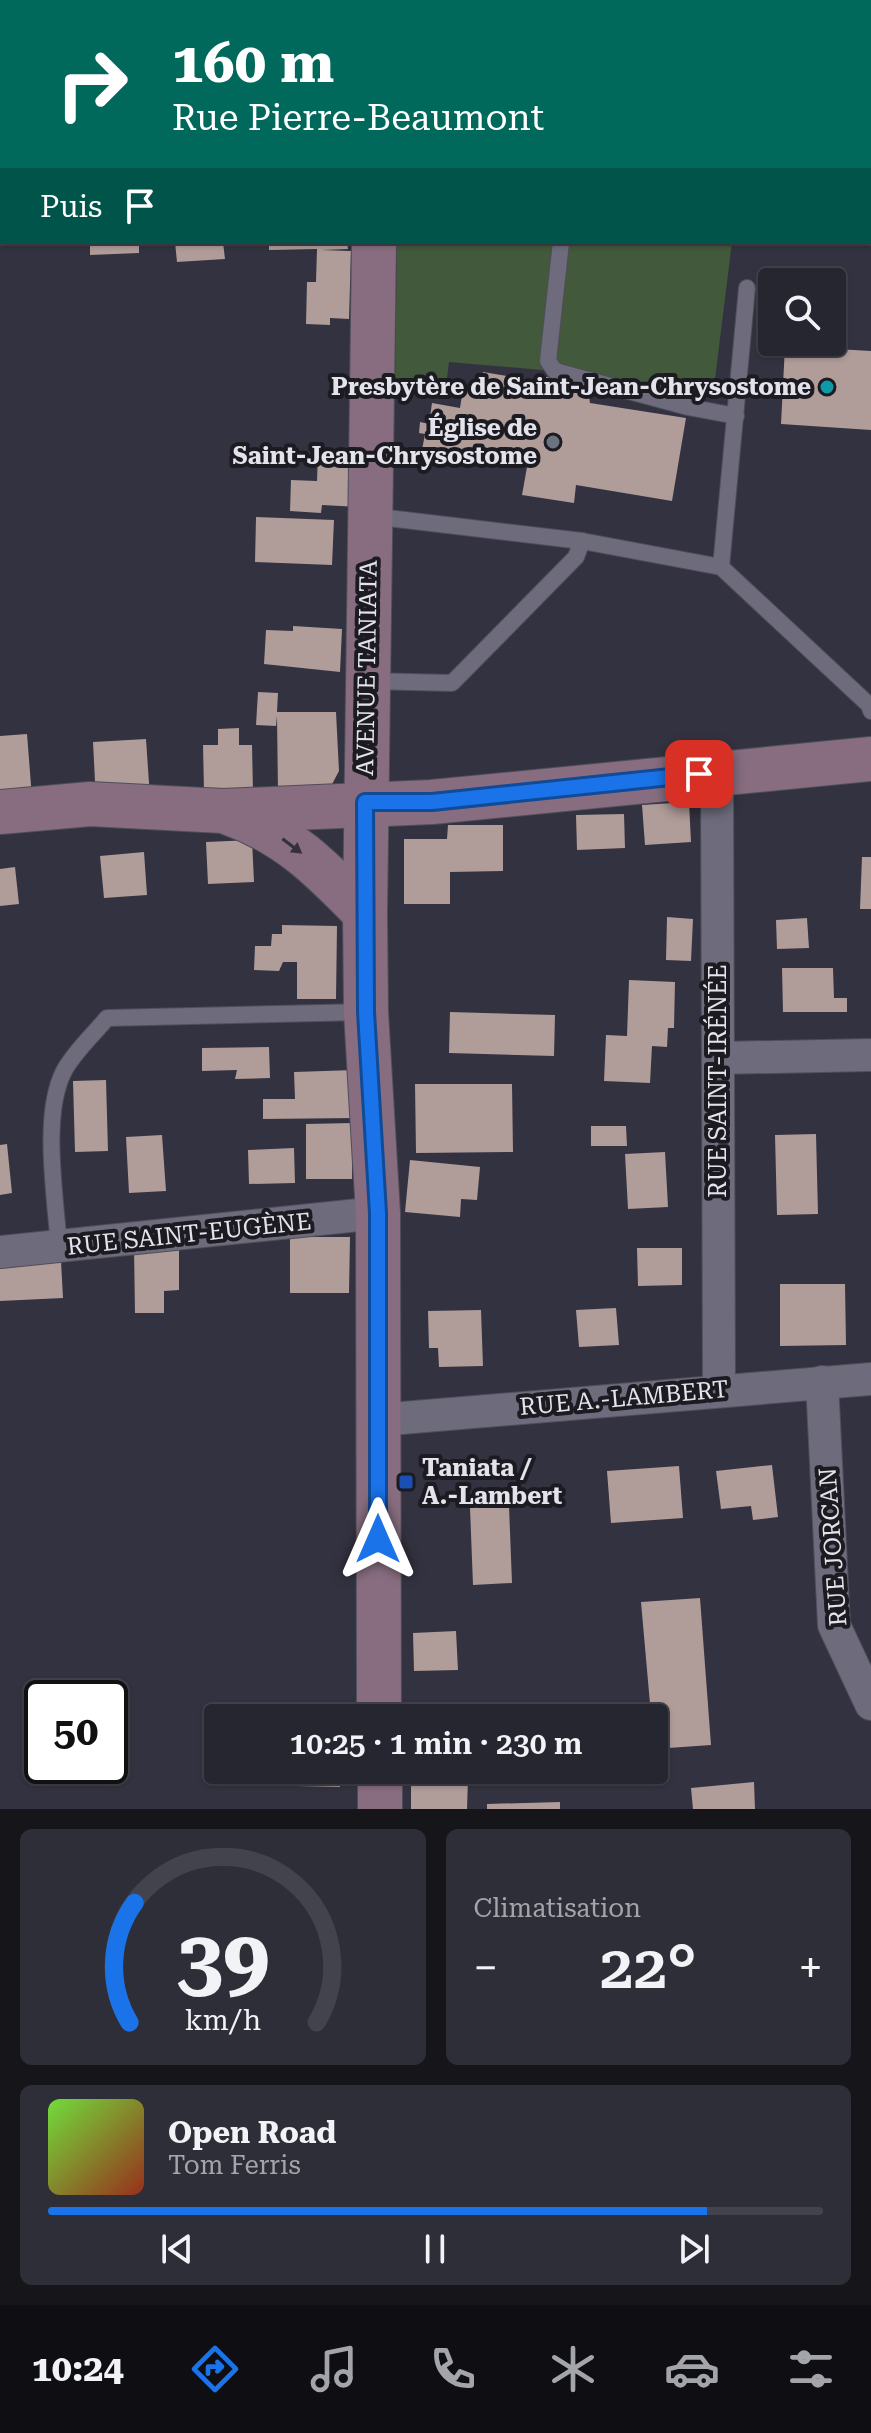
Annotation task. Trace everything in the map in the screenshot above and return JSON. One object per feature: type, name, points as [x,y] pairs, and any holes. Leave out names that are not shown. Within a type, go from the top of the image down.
[{"type":"main road","name":"AVENUE TANIATA","points":[[374,244],[365,913],[366,1012],[378,1213],[379,1704]]},
{"type":"main road","points":[[0,812],[90,804],[223,811],[365,802],[432,802],[871,759]]},
{"type":"main road","points":[[223,811],[265,826],[317,864],[365,913]]},
{"type":"main road","points":[[380,1784],[380,1809]]},
{"type":"street","name":"RUE SAINT-IRÉNÉE","points":[[717,772],[719,1390]]},
{"type":"street","points":[[718,1058],[871,1055]]},
{"type":"street","name":"RUE SAINT-EUGÈNE","points":[[0,1252],[378,1213]]},
{"type":"street","name":"RUE A.-LAMBERT","points":[[378,1420],[871,1379]]},
{"type":"street","name":"RUE JORCAN","points":[[822,1382],[834,1625],[871,1704]]},
{"type":"lane","points":[[561,244],[548,361],[555,371],[688,407],[736,416]]},
{"type":"lane","points":[[721,567],[747,288]]},
{"type":"lane","points":[[370,516],[582,541],[721,567],[871,711]]},
{"type":"lane","points":[[367,681],[452,683],[576,557],[582,541]]},
{"type":"lane","points":[[59,1248],[53,1144],[55,1107],[64,1071],[107,1018],[366,1012]]},
{"type":"green space","points":[[397,244],[732,244],[714,387],[696,402],[577,373],[449,362],[446,386],[395,383]]},
{"type":"building","points":[[90,244],[139,244],[139,253],[90,255]]},
{"type":"building","points":[[175,244],[223,244],[225,259],[177,262]]},
{"type":"building","points":[[269,244],[347,244],[348,249],[321,250],[351,251],[349,319],[330,318],[330,325],[306,324],[307,282],[316,282],[317,249],[269,250]]},
{"type":"building","name":"Presbytère de Saint-Jean-Chrysostome","points":[[846,350],[871,351],[871,430],[781,424],[784,356],[846,356]]},
{"type":"building","name":"Église de Saint-Jean-Chrysostome","points":[[483,372],[538,381],[539,376],[587,383],[590,403],[686,418],[672,501],[576,485],[574,503],[522,495],[527,467],[482,456],[422,450],[425,434],[419,433],[420,422],[429,424],[432,403],[460,408],[463,389],[479,392]]},
{"type":"building","points":[[318,454],[362,456],[359,507],[322,505],[321,513],[290,511],[291,480],[317,481]]},
{"type":"building","points":[[256,517],[334,520],[332,565],[255,562]]},
{"type":"building","points":[[293,626],[342,629],[340,672],[264,664],[266,630],[293,631]]},
{"type":"building","points":[[258,692],[278,693],[277,712],[336,712],[339,771],[329,790],[278,792],[277,716],[276,726],[256,725]]},
{"type":"building","points":[[239,728],[239,745],[252,745],[253,792],[204,792],[203,745],[218,745],[218,729]]},
{"type":"building","points":[[27,734],[32,798],[0,800],[0,736]]},
{"type":"building","points":[[146,739],[150,798],[96,801],[93,742]]},
{"type":"building","points":[[689,802],[691,842],[645,845],[642,805]]},
{"type":"building","points":[[624,814],[625,848],[577,850],[576,815]]},
{"type":"building","points":[[448,825],[503,825],[503,871],[450,872],[450,904],[404,904],[404,839],[447,839]]},
{"type":"building","points":[[252,840],[254,882],[208,884],[206,842]]},
{"type":"building","points":[[144,852],[147,895],[104,898],[100,856]]},
{"type":"building","points":[[862,857],[871,857],[871,909],[860,909]]},
{"type":"building","points":[[15,867],[19,904],[0,906],[0,869]]},
{"type":"building","points":[[667,917],[693,919],[691,961],[666,960]]},
{"type":"building","points":[[807,918],[809,948],[777,949],[776,920]]},
{"type":"building","points":[[282,925],[337,926],[336,999],[297,999],[297,962],[283,962],[279,971],[254,970],[255,946],[271,946],[272,934],[282,934]]},
{"type":"building","points":[[782,968],[833,968],[834,998],[847,998],[847,1012],[783,1012]]},
{"type":"building","points":[[629,980],[675,982],[674,1028],[668,1028],[667,1047],[652,1046],[650,1083],[604,1081],[606,1035],[627,1036]]},
{"type":"building","points":[[450,1012],[555,1015],[554,1056],[449,1053]]},
{"type":"building","points":[[269,1047],[270,1078],[235,1079],[237,1070],[202,1071],[202,1048]]},
{"type":"building","points":[[355,1070],[356,1118],[263,1119],[263,1099],[295,1099],[294,1072]]},
{"type":"building","points":[[106,1080],[108,1151],[75,1152],[73,1081]]},
{"type":"building","points":[[415,1084],[512,1084],[513,1152],[416,1153]]},
{"type":"building","points":[[352,1123],[352,1179],[306,1179],[306,1124]]},
{"type":"building","points":[[591,1126],[626,1126],[627,1146],[591,1146]]},
{"type":"building","points":[[816,1134],[818,1214],[777,1215],[775,1135]]},
{"type":"building","points":[[162,1135],[166,1191],[129,1193],[126,1137]]},
{"type":"building","points":[[7,1144],[12,1193],[0,1195],[0,1145]]},
{"type":"building","points":[[294,1148],[295,1183],[249,1184],[248,1150]]},
{"type":"building","points":[[665,1152],[668,1207],[628,1209],[625,1154]]},
{"type":"building","points":[[410,1160],[480,1167],[477,1200],[461,1199],[460,1217],[405,1212]]},
{"type":"building","points":[[290,1237],[350,1237],[349,1293],[290,1293]]},
{"type":"building","points":[[134,1248],[179,1248],[179,1290],[164,1291],[164,1313],[135,1313]]},
{"type":"building","points":[[637,1248],[682,1248],[682,1285],[638,1286]]},
{"type":"building","points":[[61,1261],[63,1298],[0,1301],[0,1264]]},
{"type":"building","points":[[780,1284],[845,1284],[846,1345],[780,1346]]},
{"type":"building","points":[[616,1308],[619,1345],[579,1347],[576,1310]]},
{"type":"building","points":[[481,1310],[483,1366],[439,1367],[438,1348],[429,1348],[428,1311]]},
{"type":"building","points":[[772,1465],[778,1517],[753,1520],[751,1506],[721,1509],[716,1471]]},
{"type":"building","points":[[679,1466],[683,1518],[611,1523],[607,1471]]},
{"type":"building","points":[[509,1506],[512,1583],[473,1585],[470,1508]]},
{"type":"building","points":[[700,1598],[711,1745],[668,1748],[668,1704],[650,1704],[641,1602]]},
{"type":"building","points":[[456,1631],[458,1670],[414,1671],[413,1633]]},
{"type":"building","points":[[754,1782],[755,1809],[693,1809],[691,1788]]},
{"type":"building","points":[[295,1784],[340,1784],[340,1787]]},
{"type":"building","points":[[411,1784],[468,1784],[467,1809],[411,1809]]},
{"type":"building","points":[[560,1802],[560,1809],[487,1809],[487,1804]]},
{"type":"place","name":"Presbytère de Saint-Jean-Chrysostome","points":[[827,387]]},
{"type":"place","name":"Église de Saint-Jean-Chrysostome","points":[[553,442]]},
{"type":"place","name":"Taniata / A.-Lambert","points":[[406,1482]]},
{"type":"route","points":[[378,1539],[378,1213],[366,1012],[365,802],[432,802],[699,774]]}]
